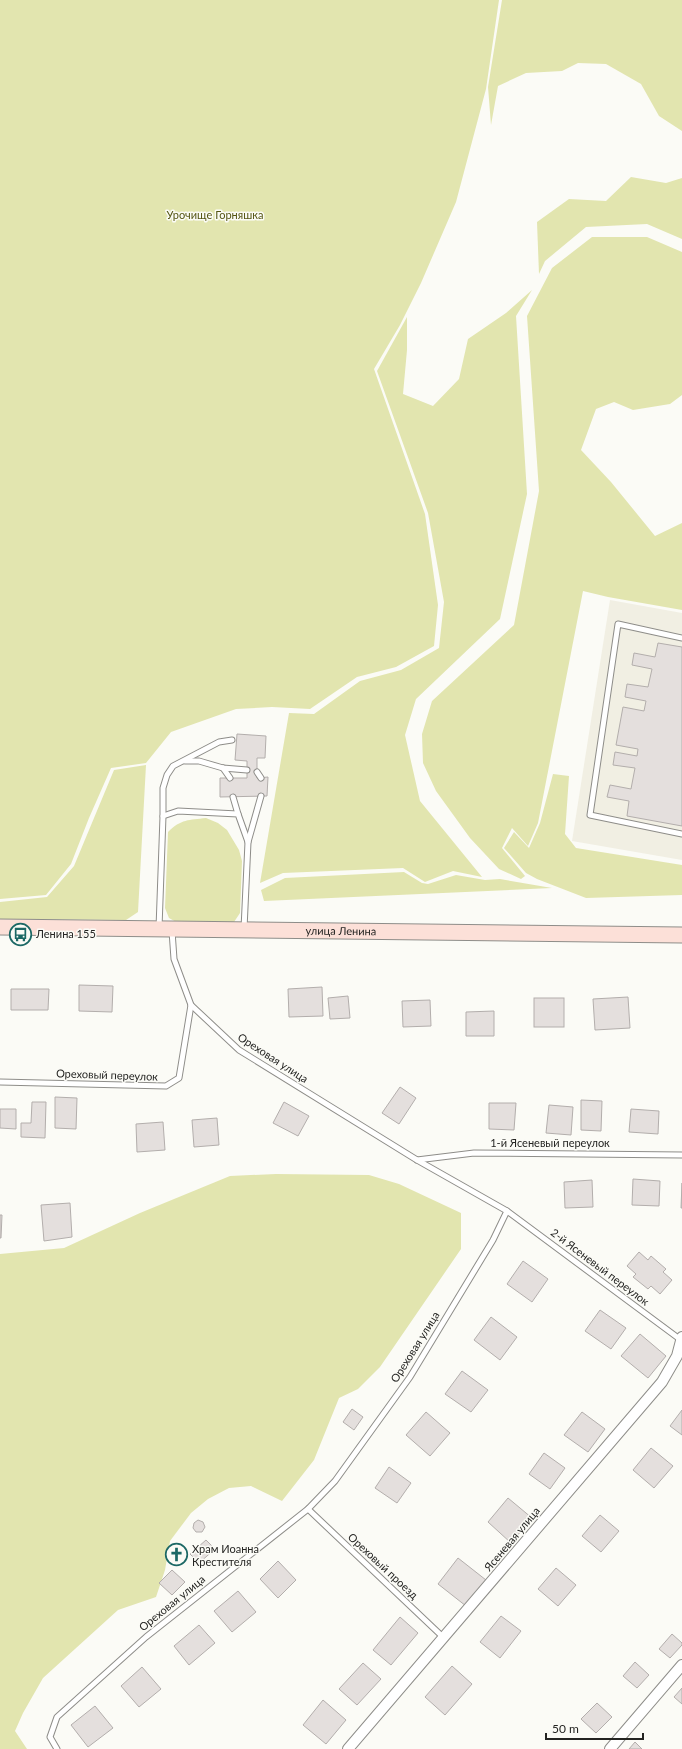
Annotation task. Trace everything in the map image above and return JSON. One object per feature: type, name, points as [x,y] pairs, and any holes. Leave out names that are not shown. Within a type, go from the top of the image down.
[{"type":"main road","name":"улица Ленина","points":[[0,927],[682,935]]},
{"type":"street","name":"Ясеневая улица","points":[[348,1749],[662,1382],[679,1358],[681,1338]]},
{"type":"street","points":[[610,1749],[682,1665]]},
{"type":"lane","points":[[682,638],[618,624],[590,815],[682,834]]},
{"type":"lane","name":"Ореховый переулок","points":[[0,1082],[166,1086],[179,1078],[191,1005],[165,929],[163,788],[167,775],[174,766],[219,742],[232,740]]},
{"type":"lane","points":[[184,761],[199,761],[223,768],[247,770]]},
{"type":"lane","points":[[223,768],[230,778]]},
{"type":"lane","points":[[257,772],[261,778]]},
{"type":"lane","points":[[244,930],[248,842],[260,796]]},
{"type":"lane","points":[[233,797],[248,842]]},
{"type":"lane","points":[[163,816],[178,811],[238,814]]},
{"type":"lane","name":"Ореховая улица","points":[[56,1749],[50,1737],[57,1717],[146,1637],[308,1509],[335,1481],[410,1377],[494,1240],[507,1211],[417,1160],[239,1050],[191,1005]]},
{"type":"lane","name":"1-й Ясеневый переулок","points":[[417,1160],[474,1153],[682,1155]]},
{"type":"lane","name":"2-й Ясеневый переулок","points":[[507,1211],[681,1338]]},
{"type":"lane","name":"Ореховый проезд","points":[[308,1509],[444,1638]]},
{"type":"shaded area","points":[[610,600],[682,613],[682,860],[572,841]]},
{"type":"green space","name":"Урочище Горняшка","points":[[0,0],[499,0],[486,89],[456,202],[421,283],[400,325],[374,369],[425,514],[438,605],[434,646],[396,667],[357,677],[310,709],[272,707],[236,709],[171,732],[146,763],[111,768],[71,864],[46,895],[0,899]]},
{"type":"green space","points":[[502,0],[682,0],[682,131],[659,116],[641,84],[606,64],[578,63],[562,71],[526,73],[498,86],[491,125],[488,87]]},
{"type":"green space","points":[[631,177],[666,183],[682,178],[682,239],[647,224],[586,227],[545,261],[539,274],[537,222],[569,199],[606,201]]},
{"type":"green space","points":[[592,237],[647,237],[682,252],[682,395],[670,404],[633,410],[614,402],[596,409],[581,450],[611,482],[655,536],[682,523],[682,610],[583,591],[538,823],[528,846],[512,828],[502,848],[525,876],[521,879],[499,869],[470,838],[436,791],[423,763],[422,734],[432,701],[514,625],[539,491],[527,316],[552,268]]},
{"type":"green space","points":[[532,290],[516,316],[527,494],[500,619],[416,699],[405,735],[420,801],[482,877],[453,871],[425,882],[403,868],[283,873],[260,883],[289,713],[314,714],[360,681],[401,670],[439,648],[444,602],[428,513],[377,371],[407,317],[407,350],[403,394],[433,406],[459,379],[468,339],[506,313]]},
{"type":"green space","points":[[146,765],[138,912],[126,920],[0,919],[0,902],[47,897],[74,866],[114,770]]},
{"type":"green space","points":[[553,774],[569,776],[565,834],[576,848],[682,865],[682,895],[586,898],[537,879],[526,873],[504,848],[514,832],[529,848],[540,823]]},
{"type":"green space","points":[[206,818],[218,823],[227,830],[239,850],[242,861],[240,913],[234,922],[178,923],[169,918],[165,908],[168,832],[181,822]]},
{"type":"green space","points":[[404,872],[422,883],[428,884],[456,875],[485,880],[500,879],[552,888],[264,901],[261,890],[285,878]]},
{"type":"green space","points":[[276,1174],[369,1175],[399,1184],[461,1213],[461,1249],[380,1367],[358,1389],[339,1398],[314,1460],[282,1501],[251,1486],[229,1488],[208,1499],[191,1513],[170,1541],[165,1570],[156,1597],[118,1610],[43,1678],[23,1713],[15,1731],[27,1749],[0,1749],[0,1254],[64,1248],[140,1213],[230,1176]]},
{"type":"building","points":[[658,643],[682,647],[682,826],[627,816],[629,801],[607,797],[610,785],[631,789],[635,768],[613,765],[615,752],[637,756],[638,749],[616,745],[623,707],[644,711],[646,701],[625,697],[627,684],[648,687],[652,669],[632,665],[634,653],[655,657]]},
{"type":"building","points":[[237,734],[266,736],[265,758],[257,758],[257,778],[268,777],[267,796],[220,797],[220,778],[247,778],[247,761],[235,760]]},
{"type":"building","points":[[79,985],[113,986],[112,1012],[79,1011]]},
{"type":"building","points":[[322,987],[323,1016],[289,1017],[288,989]]},
{"type":"building","points":[[11,989],[49,989],[48,1010],[11,1010]]},
{"type":"building","points":[[348,996],[350,1018],[330,1019],[328,998]]},
{"type":"building","points":[[628,997],[630,1028],[595,1030],[593,999]]},
{"type":"building","points":[[534,998],[564,998],[564,1027],[534,1027]]},
{"type":"building","points":[[430,1000],[431,1026],[403,1027],[402,1001]]},
{"type":"building","points":[[494,1011],[494,1036],[466,1036],[466,1012]]},
{"type":"building","points":[[400,1087],[416,1098],[399,1124],[382,1113]]},
{"type":"building","points":[[55,1097],[77,1098],[76,1129],[55,1128]]},
{"type":"building","points":[[581,1100],[602,1101],[601,1131],[581,1130]]},
{"type":"building","points":[[32,1102],[46,1102],[45,1138],[21,1137],[21,1123],[31,1123]]},
{"type":"building","points":[[284,1102],[309,1116],[298,1136],[273,1123]]},
{"type":"building","points":[[489,1103],[516,1103],[514,1130],[489,1129]]},
{"type":"building","points":[[549,1105],[573,1107],[571,1135],[546,1133]]},
{"type":"building","points":[[0,1109],[16,1109],[16,1129],[0,1128]]},
{"type":"building","points":[[631,1109],[659,1111],[658,1134],[629,1132]]},
{"type":"building","points":[[217,1118],[219,1145],[194,1147],[192,1120]]},
{"type":"building","points":[[163,1122],[165,1150],[137,1152],[136,1124]]},
{"type":"building","points":[[633,1179],[660,1181],[659,1206],[632,1205]]},
{"type":"building","points":[[592,1180],[593,1207],[565,1208],[564,1182]]},
{"type":"building","points":[[682,1183],[682,1208],[681,1208]]},
{"type":"building","points":[[70,1203],[72,1237],[44,1241],[41,1205]]},
{"type":"building","points":[[0,1215],[2,1215],[1,1238],[0,1238]]},
{"type":"building","points":[[639,1252],[648,1260],[651,1256],[666,1269],[663,1272],[672,1280],[660,1294],[651,1286],[648,1289],[633,1277],[636,1274],[627,1266]]},
{"type":"building","points":[[523,1261],[548,1279],[532,1302],[507,1284]]},
{"type":"building","points":[[600,1310],[626,1328],[611,1349],[585,1331]]},
{"type":"building","points":[[491,1317],[517,1337],[500,1360],[474,1340]]},
{"type":"building","points":[[640,1334],[666,1356],[648,1378],[621,1356]]},
{"type":"building","points":[[462,1371],[488,1390],[471,1412],[445,1394]]},
{"type":"building","points":[[352,1409],[363,1417],[354,1430],[343,1422]]},
{"type":"building","points":[[682,1410],[682,1435],[670,1426]]},
{"type":"building","points":[[426,1412],[450,1433],[430,1456],[406,1435]]},
{"type":"building","points":[[582,1412],[605,1429],[588,1452],[564,1435]]},
{"type":"building","points":[[651,1448],[673,1466],[654,1488],[633,1470]]},
{"type":"building","points":[[544,1453],[565,1468],[550,1489],[529,1474]]},
{"type":"building","points":[[389,1467],[411,1483],[397,1503],[375,1488]]},
{"type":"building","points":[[508,1498],[532,1518],[511,1543],[488,1522]]},
{"type":"building","points":[[600,1515],[619,1531],[601,1552],[582,1536]]},
{"type":"building","points":[[198,1520],[203,1522],[205,1527],[202,1532],[196,1532],[193,1528],[194,1523]]},
{"type":"building","points":[[206,1540],[215,1549],[199,1563],[190,1554]]},
{"type":"building","name":"Храм Иоанна Крестителя","points":[[177,1546],[184,1548],[186,1555],[184,1562],[177,1564],[170,1562],[168,1555],[170,1548]]},
{"type":"building","points":[[458,1558],[486,1580],[466,1606],[438,1584]]},
{"type":"building","points":[[278,1561],[296,1580],[278,1598],[260,1579]]},
{"type":"building","points":[[556,1568],[576,1585],[558,1606],[538,1589]]},
{"type":"building","points":[[172,1570],[185,1582],[172,1595],[159,1583]]},
{"type":"building","points":[[238,1591],[256,1612],[232,1632],[214,1611]]},
{"type":"building","points":[[501,1616],[521,1631],[500,1658],[480,1642]]},
{"type":"building","points":[[400,1617],[418,1633],[391,1665],[373,1650]]},
{"type":"building","points":[[199,1625],[215,1643],[189,1665],[174,1646]]},
{"type":"building","points":[[672,1634],[682,1643],[682,1645],[670,1658],[659,1649]]},
{"type":"building","points":[[635,1662],[649,1675],[637,1688],[623,1676]]},
{"type":"building","points":[[363,1663],[381,1679],[357,1705],[339,1689]]},
{"type":"building","points":[[452,1666],[472,1684],[445,1715],[425,1697]]},
{"type":"building","points":[[142,1667],[161,1689],[139,1707],[121,1686]]},
{"type":"building","points":[[682,1688],[682,1704],[674,1697]]},
{"type":"building","points":[[323,1700],[346,1720],[326,1744],[303,1725]]},
{"type":"building","points":[[597,1703],[612,1717],[596,1733],[581,1719]]},
{"type":"building","points":[[95,1706],[113,1728],[88,1747],[71,1725]]},
{"type":"building","points":[[635,1742],[642,1749],[629,1749]]},
{"type":"place","name":"Ленина 155","points":[[21,934]]},
{"type":"place","name":"Храм Иоанна Крестителя","points":[[177,1555]]}]
